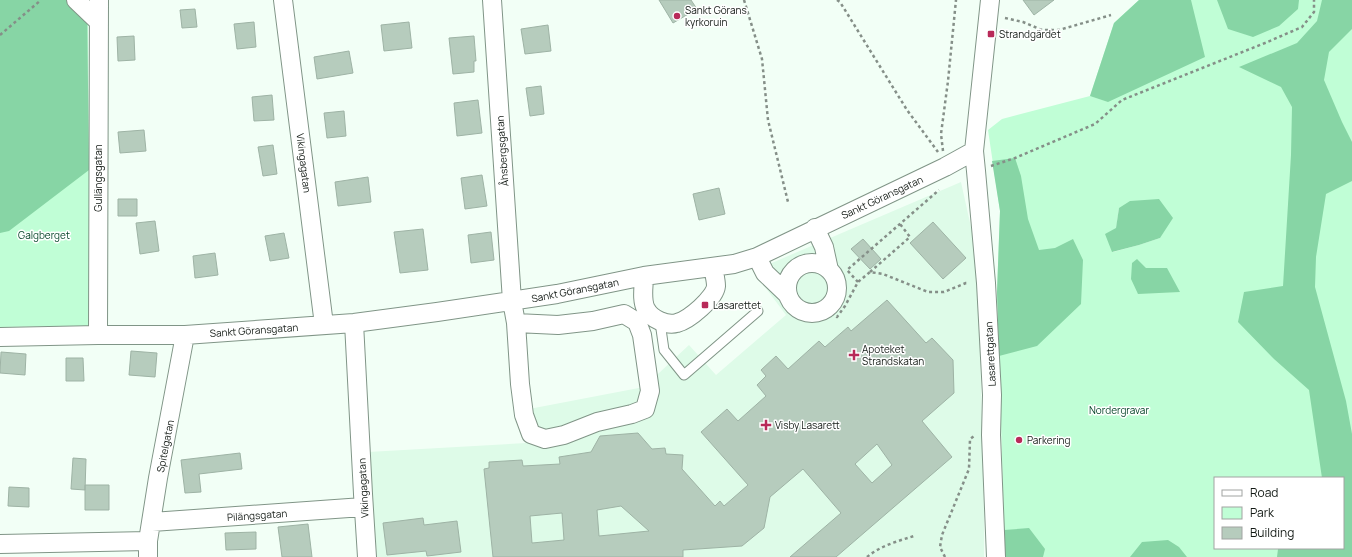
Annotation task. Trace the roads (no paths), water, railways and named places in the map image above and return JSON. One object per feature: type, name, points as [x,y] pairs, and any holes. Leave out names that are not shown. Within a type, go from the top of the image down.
[{"type":"street","points":[[76,0],[99,22]]},
{"type":"street","name":"Gullängsgatan","points":[[98,335],[99,0]]},
{"type":"street","name":"Vikingagatan","points":[[283,0],[324,325]]},
{"type":"street","name":"Åhsbergsgatan","points":[[492,0],[512,301],[516,323],[520,384],[524,415],[531,434],[545,439],[564,435],[597,422],[632,414],[645,409],[650,391],[642,335],[638,322],[624,314],[593,321],[558,325],[516,323]]},
{"type":"street","points":[[974,151],[989,7]]},
{"type":"street","name":"Sankt Göransgatan","points":[[0,337],[185,335],[354,323],[512,301],[557,294],[644,276],[734,264],[757,256],[944,163],[974,151]]},
{"type":"street","name":"Lasarettgatan","points":[[974,151],[986,283],[992,395],[996,557]]},
{"type":"street","points":[[815,228],[824,247],[829,270]]},
{"type":"street","points":[[757,256],[765,273],[787,294],[796,308],[812,314],[827,309],[834,300],[837,290],[836,279],[829,270],[818,264],[805,264],[794,270],[787,281],[787,294]]},
{"type":"street","points":[[644,276],[643,293],[645,308],[651,317],[660,322],[677,323],[692,315],[703,306],[716,287],[713,267]]},
{"type":"street","name":"Vikingagatan","points":[[354,323],[363,507],[367,557]]},
{"type":"street","name":"Spitelgatan","points":[[148,549],[158,478],[185,335]]},
{"type":"street","name":"Pilängsgatan","points":[[152,522],[363,507]]},
{"type":"street","points":[[0,544],[148,549]]},
{"type":"lane","points":[[660,322],[664,350],[684,375],[758,311]]},
{"type":"place","name":"Sankt Görans kyrkoruin","points":[[677,16]]},
{"type":"place","name":"Strandgärdet","points":[[991,34]]},
{"type":"place","name":"Lasarettet","points":[[705,305]]},
{"type":"place","name":"Apoteket Strandskatan","points":[[854,355]]},
{"type":"place","name":"Visby Lasarett","points":[[766,425]]},
{"type":"place","name":"Parkering","points":[[1019,440]]},
{"type":"park label","name":"Galgberget","points":[[44,235]]},
{"type":"park label","name":"Nordergravar","points":[[1119,410]]}]
